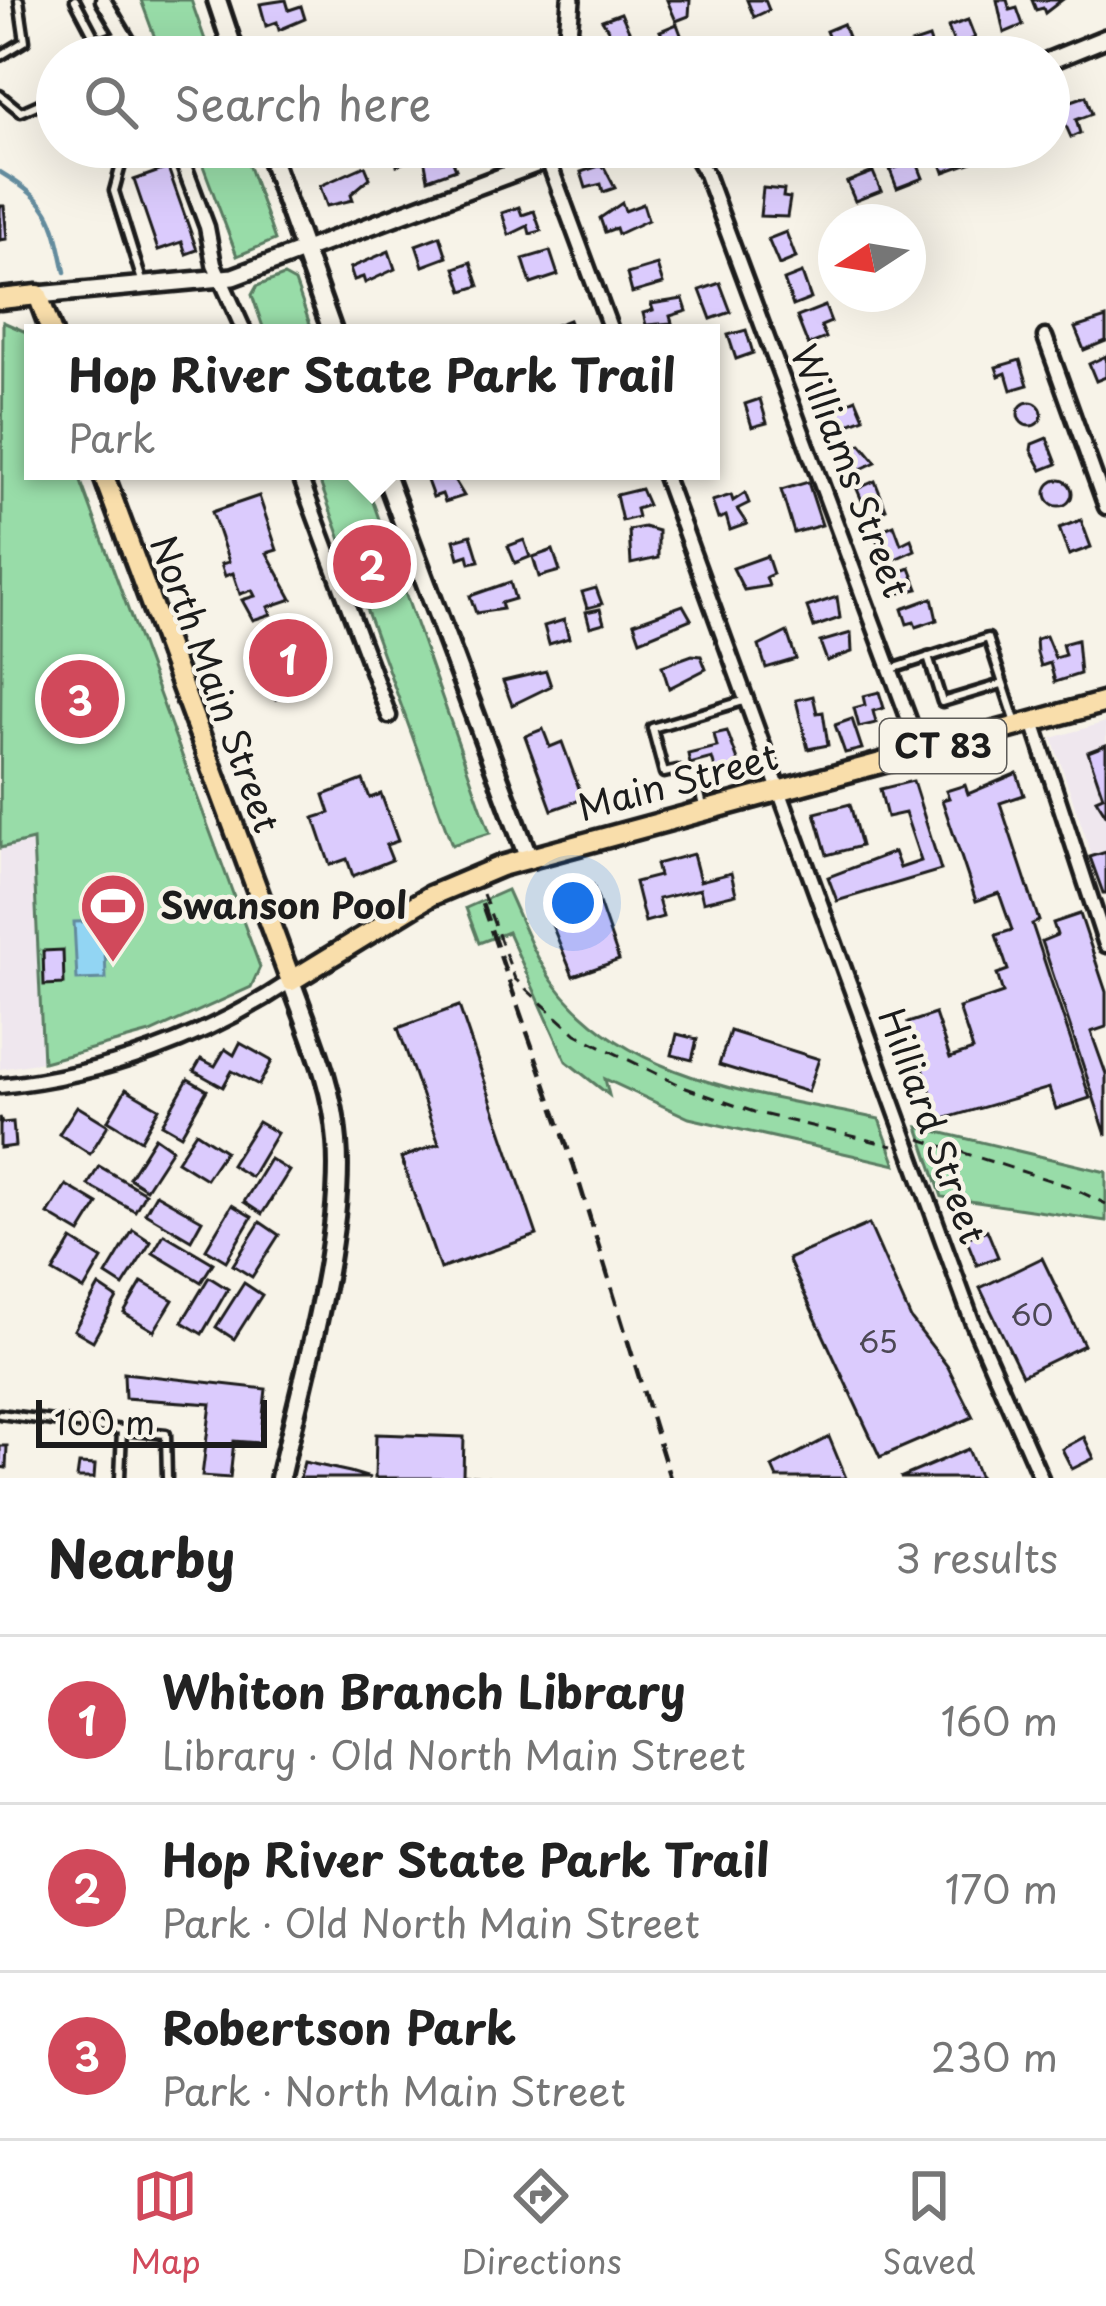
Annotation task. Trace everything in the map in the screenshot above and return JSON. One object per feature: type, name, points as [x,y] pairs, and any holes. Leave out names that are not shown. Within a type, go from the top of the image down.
[{"type":"main road","points":[[217,0],[229,36]]},
{"type":"main road","points":[[274,168],[330,324]]},
{"type":"main road","points":[[0,299],[38,295],[49,324]]},
{"type":"main road","name":"North Main Street","points":[[105,480],[329,1087],[337,1144],[319,1307],[280,1478]]},
{"type":"main road","points":[[387,480],[528,857]]},
{"type":"main road","name":"Main Street","points":[[290,981],[430,896],[528,857],[1106,702]]},
{"type":"street","points":[[103,0],[125,36]]},
{"type":"street","points":[[568,36],[571,0]]},
{"type":"street","points":[[1070,53],[1106,38]]},
{"type":"street","points":[[185,168],[241,324]]},
{"type":"street","points":[[38,295],[221,279],[526,168]]},
{"type":"street","points":[[551,168],[609,324]]},
{"type":"street","name":"Williams Street","points":[[702,168],[920,752]]},
{"type":"street","points":[[1046,337],[1106,507]]},
{"type":"street","points":[[301,480],[389,716]]},
{"type":"street","name":"Hilliard Street","points":[[666,480],[972,1321],[1041,1478]]},
{"type":"street","points":[[1025,724],[1106,945]]},
{"type":"street","points":[[0,1086],[94,1069],[153,1050],[240,1012],[290,981]]},
{"type":"lane","points":[[0,56],[25,41],[19,0]]},
{"type":"lane","points":[[75,0],[94,36]]},
{"type":"lane","points":[[116,36],[123,33]]},
{"type":"lane","points":[[0,95],[21,112],[36,105]]},
{"type":"lane","points":[[120,168],[114,191],[144,287]]},
{"type":"lane","points":[[891,669],[988,638],[1025,724]]},
{"type":"lane","points":[[928,656],[942,702],[1004,683]]},
{"type":"lane","points":[[704,809],[697,781],[677,770],[664,773],[652,728],[748,700]]},
{"type":"lane","points":[[0,1414],[166,1434],[167,1478]]},
{"type":"lane","points":[[120,1478],[122,1430]]},
{"type":"path","points":[[484,894],[515,979],[576,1034],[686,1088],[892,1147]]},
{"type":"path","points":[[917,1140],[924,1137],[1068,1186],[1106,1204]]},
{"type":"shaded area","points":[[1106,722],[1106,897],[1052,738]]},
{"type":"shaded area","points":[[33,839],[43,1062],[0,1069],[0,848]]},
{"type":"green space","points":[[141,0],[191,0],[204,36],[154,36]]},
{"type":"green space","points":[[204,168],[249,168],[275,240],[237,256]]},
{"type":"green space","points":[[284,276],[295,282],[310,324],[262,324],[252,295],[257,286]]},
{"type":"green space","points":[[3,322],[24,331],[24,480],[80,480],[260,967],[251,987],[150,1033],[43,1062],[33,840],[0,848]]},
{"type":"green space","points":[[319,480],[365,480],[490,833],[452,845]]},
{"type":"green space","points":[[507,890],[553,982],[584,1016],[619,1043],[659,1064],[745,1092],[879,1119],[896,1165],[689,1118],[605,1079],[609,1095],[566,1061],[508,932],[479,943],[466,908]]},
{"type":"green space","points":[[918,1127],[1106,1172],[1106,1221],[942,1197]]},
{"type":"water","points":[[104,921],[106,979],[77,980],[74,922]]},
{"type":"building","points":[[286,0],[289,10],[301,6],[305,19],[279,30],[277,22],[266,26],[260,4]]},
{"type":"building","points":[[667,0],[690,0],[689,16],[676,21]]},
{"type":"building","points":[[747,0],[765,0],[769,10],[754,17]]},
{"type":"building","points":[[997,0],[1007,0],[1010,10],[1017,8],[1023,25],[1004,33]]},
{"type":"building","points":[[1032,0],[1062,0],[1045,13],[1043,8],[1036,10]]},
{"type":"building","points":[[621,13],[631,35],[612,36],[602,20]]},
{"type":"building","points":[[968,20],[974,36],[951,36],[948,27]]},
{"type":"building","points":[[677,24],[682,36],[662,36],[660,31]]},
{"type":"building","points":[[843,24],[848,36],[828,36],[826,31]]},
{"type":"building","points":[[1086,96],[1092,114],[1076,120],[1080,133],[1071,137],[1070,135],[1070,102]]},
{"type":"building","points":[[168,168],[197,250],[186,254],[182,242],[158,250],[134,180]]},
{"type":"building","points":[[360,168],[366,168],[370,178],[351,194],[353,200],[327,206],[320,186]]},
{"type":"building","points":[[426,168],[456,169],[428,179]]},
{"type":"building","points":[[605,168],[615,188],[603,192],[601,184],[586,188],[581,172]]},
{"type":"building","points":[[919,168],[923,178],[897,188],[890,170]]},
{"type":"building","points":[[873,172],[881,191],[855,201],[847,182]]},
{"type":"building","points":[[763,188],[784,190],[783,197],[790,198],[787,217],[760,216]]},
{"type":"building","points":[[622,203],[625,211],[643,204],[648,220],[618,234],[616,228],[605,232],[600,218]]},
{"type":"building","points":[[0,206],[4,206],[7,239],[0,240]]},
{"type":"building","points":[[519,207],[522,215],[534,211],[541,231],[530,234],[528,226],[509,235],[502,213]]},
{"type":"building","points":[[786,232],[796,258],[779,265],[768,239]]},
{"type":"building","points":[[440,236],[447,257],[423,266],[416,245]]},
{"type":"building","points":[[389,251],[395,269],[365,283],[363,277],[354,280],[350,268]]},
{"type":"building","points":[[550,251],[558,275],[531,284],[523,259]]},
{"type":"building","points":[[471,262],[479,286],[463,291],[455,268]]},
{"type":"building","points":[[657,265],[663,284],[632,293],[627,274]]},
{"type":"building","points":[[802,273],[811,299],[793,306],[784,280]]},
{"type":"building","points":[[720,283],[731,312],[711,319],[700,290]]},
{"type":"building","points":[[683,299],[687,311],[670,316],[672,323],[646,324],[643,313],[653,310],[651,304]]},
{"type":"building","points":[[818,309],[827,312],[831,322],[821,326],[826,338],[808,345],[797,317]]},
{"type":"building","points":[[1106,318],[1106,341],[1084,350],[1075,328]]},
{"type":"building","points":[[746,330],[753,353],[736,359],[728,335]]},
{"type":"building","points":[[1106,356],[1106,377],[1096,381],[1089,364]]},
{"type":"building","points":[[1020,360],[1028,385],[1011,390],[1006,373],[999,376],[996,367]]},
{"type":"building","points":[[760,399],[767,423],[752,427],[745,404]]},
{"type":"building","points":[[856,399],[864,418],[836,429],[828,411]]},
{"type":"building","points":[[1030,402],[1039,405],[1039,423],[1030,426],[1021,423],[1018,414],[1021,405]]},
{"type":"building","points":[[1047,438],[1057,464],[1042,470],[1031,450],[1032,444]]},
{"type":"building","points":[[861,444],[876,462],[852,473],[843,451]]},
{"type":"building","points":[[427,480],[454,480],[464,496],[445,502],[442,494],[433,497]]},
{"type":"building","points":[[1059,480],[1072,493],[1059,506],[1046,493]]},
{"type":"building","points":[[875,481],[886,509],[869,517],[857,489]]},
{"type":"building","points":[[808,482],[822,525],[794,533],[781,490]]},
{"type":"building","points":[[641,489],[648,505],[636,509],[638,517],[622,521],[616,495]]},
{"type":"building","points":[[745,493],[749,503],[737,509],[747,524],[730,530],[726,516],[718,519],[712,501],[731,495],[733,501]]},
{"type":"building","points":[[259,496],[277,550],[267,553],[292,599],[268,607],[271,614],[253,620],[242,600],[255,596],[252,590],[240,594],[233,573],[225,576],[221,564],[229,562],[212,512]]},
{"type":"building","points":[[1081,520],[1091,547],[1069,555],[1059,528]]},
{"type":"building","points":[[894,525],[901,544],[911,539],[915,550],[886,563],[874,533]]},
{"type":"building","points":[[629,530],[658,531],[658,558],[631,564]]},
{"type":"building","points":[[471,535],[479,561],[470,563],[468,555],[459,558],[454,540]]},
{"type":"building","points":[[524,540],[530,557],[515,563],[508,546]]},
{"type":"building","points":[[553,550],[560,571],[539,577],[533,557]]},
{"type":"building","points":[[767,556],[773,574],[766,577],[769,586],[744,590],[733,568]]},
{"type":"building","points":[[910,568],[918,589],[896,594],[889,576]]},
{"type":"building","points":[[510,582],[515,599],[501,603],[503,609],[476,613],[470,596]]},
{"type":"building","points":[[596,588],[602,604],[587,608],[582,592]]},
{"type":"building","points":[[837,597],[840,618],[814,627],[807,607]]},
{"type":"building","points":[[932,598],[937,620],[916,627],[914,622],[907,624],[902,609]]},
{"type":"building","points":[[683,605],[691,619],[640,640],[634,623]]},
{"type":"building","points":[[600,609],[604,623],[590,627],[586,612]]},
{"type":"building","points":[[564,620],[569,638],[549,644],[544,626]]},
{"type":"building","points":[[302,622],[320,674],[300,681],[303,689],[276,699],[256,642]]},
{"type":"building","points":[[787,632],[796,659],[766,668],[759,646]]},
{"type":"building","points":[[851,633],[852,652],[827,661],[820,642]]},
{"type":"building","points":[[1046,636],[1055,658],[1065,655],[1062,644],[1077,640],[1080,674],[1055,682],[1050,663],[1041,666],[1037,653],[1036,639]]},
{"type":"building","points":[[701,656],[706,669],[669,688],[662,666]]},
{"type":"building","points":[[546,671],[551,686],[512,705],[503,681]]},
{"type":"building","points":[[879,692],[884,708],[873,711],[876,723],[859,727],[854,708],[865,705],[863,696]]},
{"type":"building","points":[[813,696],[817,713],[823,712],[828,745],[808,749],[796,700]]},
{"type":"building","points":[[852,719],[862,749],[845,753],[835,725]]},
{"type":"building","points":[[543,729],[550,747],[562,742],[583,799],[552,810],[525,736]]},
{"type":"building","points":[[727,731],[740,766],[716,772],[712,758],[690,764],[688,754],[717,747],[714,734]]},
{"type":"building","points":[[1106,745],[1106,815],[1096,799],[1103,796],[1088,752]]},
{"type":"building","points":[[1017,773],[1024,795],[1000,803],[1039,921],[1032,924],[1090,1098],[1056,1109],[1049,1088],[940,1120],[908,1023],[935,1014],[950,1058],[973,1050],[959,1008],[1003,993],[997,974],[1008,970],[996,935],[1012,930],[999,893],[976,901],[942,800],[949,798],[946,791],[965,785],[968,794]]},
{"type":"building","points":[[363,780],[370,798],[381,794],[398,841],[386,845],[392,860],[353,876],[347,859],[330,865],[314,818],[330,813],[324,795]]},
{"type":"building","points":[[913,781],[941,870],[837,901],[828,877],[894,852],[900,868],[921,861],[905,813],[887,817],[880,789]]},
{"type":"building","points":[[850,804],[861,846],[827,855],[815,813]]},
{"type":"building","points":[[1106,852],[1106,893],[1103,893],[1090,857]]},
{"type":"building","points":[[693,854],[700,881],[731,873],[736,894],[703,902],[700,889],[658,899],[663,917],[645,922],[635,882],[659,876],[656,864]]},
{"type":"building","points":[[593,885],[619,960],[573,976],[543,903]]},
{"type":"building","points":[[1080,914],[1106,992],[1106,1027],[1091,1032],[1106,1074],[1106,1135],[1042,941],[1057,935],[1053,923]]},
{"type":"building","points":[[63,950],[64,984],[44,985],[43,951]]},
{"type":"building","points":[[459,1006],[537,1235],[440,1269],[401,1158],[439,1144],[398,1028]]},
{"type":"building","points":[[730,1031],[819,1059],[808,1092],[719,1065]]},
{"type":"building","points":[[677,1034],[697,1039],[692,1060],[672,1055]]},
{"type":"building","points":[[240,1043],[272,1061],[259,1085],[232,1071],[223,1087],[194,1071],[201,1059],[215,1066],[225,1049],[234,1055]]},
{"type":"building","points":[[188,1079],[207,1090],[181,1135],[162,1124]]},
{"type":"building","points":[[126,1089],[159,1108],[141,1140],[108,1120]]},
{"type":"building","points":[[77,1106],[108,1125],[90,1154],[59,1134]]},
{"type":"building","points":[[0,1117],[2,1123],[13,1122],[15,1146],[0,1148]]},
{"type":"building","points":[[258,1122],[277,1133],[251,1177],[231,1165]]},
{"type":"building","points":[[196,1132],[225,1151],[206,1179],[177,1161]]},
{"type":"building","points":[[155,1137],[172,1149],[146,1189],[129,1178]]},
{"type":"building","points":[[270,1159],[289,1171],[262,1214],[244,1202]]},
{"type":"building","points":[[99,1166],[145,1193],[135,1211],[88,1185]]},
{"type":"building","points":[[66,1185],[98,1204],[80,1233],[48,1214]]},
{"type":"building","points":[[156,1194],[202,1220],[191,1240],[145,1213]]},
{"type":"building","points":[[232,1205],[252,1217],[226,1261],[206,1249]]},
{"type":"building","points":[[260,1222],[279,1235],[252,1277],[233,1265]]},
{"type":"building","points":[[869,1224],[911,1319],[948,1367],[973,1417],[880,1457],[788,1259]]},
{"type":"building","points":[[133,1230],[151,1242],[123,1286],[106,1275]]},
{"type":"building","points":[[987,1230],[998,1257],[977,1265],[966,1238]]},
{"type":"building","points":[[164,1234],[213,1263],[201,1282],[153,1253]]},
{"type":"building","points":[[72,1240],[102,1259],[84,1290],[53,1272]]},
{"type":"building","points":[[1042,1258],[1084,1345],[1022,1375],[980,1288]]},
{"type":"building","points":[[209,1277],[228,1289],[202,1334],[182,1322]]},
{"type":"building","points":[[142,1282],[173,1300],[154,1331],[124,1313]]},
{"type":"building","points":[[244,1283],[262,1295],[234,1339],[216,1327]]},
{"type":"building","points":[[99,1286],[117,1298],[93,1341],[74,1330]]},
{"type":"building","points":[[124,1373],[266,1389],[260,1443],[234,1441],[230,1478],[202,1476],[211,1404],[125,1398]]},
{"type":"building","points":[[376,1434],[464,1437],[463,1475],[495,1478],[375,1478]]},
{"type":"building","points":[[829,1437],[846,1478],[777,1478],[772,1467]]},
{"type":"building","points":[[1084,1437],[1094,1458],[1072,1469],[1062,1449]]},
{"type":"building","points":[[0,1446],[7,1446],[6,1468],[0,1467]]},
{"type":"building","points":[[968,1449],[980,1478],[900,1478]]},
{"type":"building","points":[[304,1462],[350,1472],[370,1478],[300,1478]]},
{"type":"building","points":[[79,1464],[95,1465],[94,1478],[77,1478]]},
{"type":"waterway","points":[[0,172],[47,212],[65,272]]},
{"type":"railway","points":[[482,904],[574,1166],[670,1478]]},
{"type":"place","name":"Hop River State Park Trail","points":[[372,564]]},
{"type":"place","name":"Whiton Branch Library","points":[[288,658]]},
{"type":"place","name":"Robertson Park","points":[[80,699]]},
{"type":"place","name":"Swanson Pool","points":[[113,965]]}]
